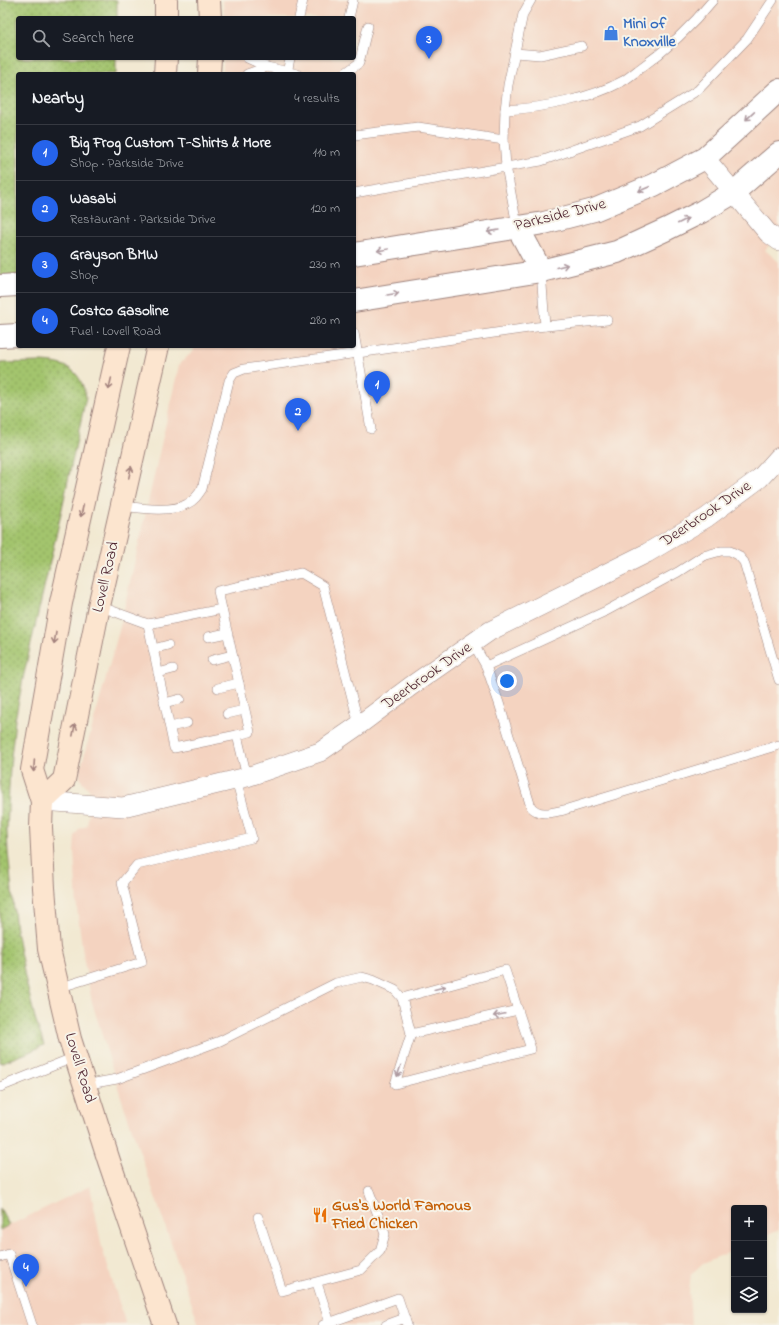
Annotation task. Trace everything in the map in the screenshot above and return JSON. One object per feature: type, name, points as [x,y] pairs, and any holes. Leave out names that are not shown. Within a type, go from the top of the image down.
[{"type":"main road","points":[[166,0],[166,16]]},
{"type":"main road","points":[[209,0],[210,16]]},
{"type":"main road","points":[[165,72],[166,60]]},
{"type":"main road","points":[[209,72],[210,60]]},
{"type":"main road","name":"Lovell Road","points":[[119,348],[61,603],[32,770],[42,801],[41,827],[44,896],[49,949],[70,1039],[84,1085],[165,1325]]},
{"type":"main road","name":"Lovell Road","points":[[42,801],[64,780],[99,606],[158,348]]},
{"type":"street","name":"Parkside Drive","points":[[356,254],[544,222],[594,210],[654,185],[705,158],[779,90]]},
{"type":"street","points":[[356,301],[541,271],[617,252],[701,212],[733,192],[779,153]]},
{"type":"street","points":[[705,158],[768,233],[779,241]]},
{"type":"street","points":[[517,226],[541,271]]},
{"type":"street","points":[[0,286],[16,285]]},
{"type":"street","points":[[0,336],[16,336]]},
{"type":"street","name":"Deerbrook Drive","points":[[42,801],[123,807],[241,778],[320,752],[490,631],[647,553],[706,518],[760,478],[779,457]]},
{"type":"lane","points":[[299,16],[303,0]]},
{"type":"lane","points":[[349,16],[353,0]]},
{"type":"lane","points":[[517,226],[506,166],[504,140],[505,110],[508,85],[523,14],[531,0]]},
{"type":"lane","points":[[505,110],[526,109],[558,103],[596,92],[623,81],[677,38],[713,0]]},
{"type":"lane","points":[[356,193],[541,161],[640,126],[698,90],[747,39],[773,0]]},
{"type":"lane","points":[[347,72],[359,63],[368,26]]},
{"type":"lane","points":[[515,53],[540,55],[582,46]]},
{"type":"lane","points":[[252,60],[284,72]]},
{"type":"lane","points":[[287,72],[290,60]]},
{"type":"lane","points":[[253,72],[268,67]]},
{"type":"lane","points":[[356,135],[418,127],[504,140]]},
{"type":"lane","points":[[541,271],[545,326]]},
{"type":"lane","points":[[122,506],[164,509],[183,506],[196,498],[202,489],[229,380],[234,373],[244,369],[545,326],[607,320]]},
{"type":"lane","points":[[356,343],[371,429]]},
{"type":"lane","points":[[486,666],[606,611],[678,572],[703,556],[721,551],[730,551],[738,555],[744,562],[779,680]]},
{"type":"lane","points":[[148,624],[174,748],[250,732],[218,591],[301,573],[323,586],[359,725]]},
{"type":"lane","points":[[99,606],[148,624],[222,609]]},
{"type":"lane","points":[[208,637],[227,633]]},
{"type":"lane","points":[[473,643],[486,666],[531,807],[539,813],[547,814],[564,810],[779,745]]},
{"type":"lane","points":[[153,649],[168,645]]},
{"type":"lane","points":[[212,660],[232,655]]},
{"type":"lane","points":[[158,673],[173,669]]},
{"type":"lane","points":[[218,688],[238,683]]},
{"type":"lane","points":[[164,703],[180,699]]},
{"type":"lane","points":[[226,714],[244,710]]},
{"type":"lane","points":[[170,727],[187,723]]},
{"type":"lane","points":[[58,988],[142,962],[122,883],[137,865],[252,838],[241,778],[237,735]]},
{"type":"lane","points":[[84,1085],[117,1079],[220,1041],[336,983],[362,978],[373,980],[395,990],[402,998],[411,1034],[395,1084],[531,1049],[505,970],[402,998]]},
{"type":"lane","points":[[411,1034],[518,1010]]},
{"type":"lane","points":[[0,1088],[76,1057]]},
{"type":"lane","points":[[258,1217],[282,1291],[317,1283],[362,1270],[380,1251],[385,1234],[369,1191]]},
{"type":"lane","points":[[0,1257],[9,1254],[32,1325]]},
{"type":"lane","points":[[317,1283],[326,1324],[398,1298],[406,1322],[386,1325]]},
{"type":"shaded area","points":[[223,0],[779,0],[779,233],[765,250],[779,262],[779,1230],[767,1236],[767,1205],[731,1205],[731,1251],[703,1263],[691,1274],[689,1290],[691,1325],[199,1325],[121,1097],[92,1002],[84,961],[77,908],[74,851],[75,836],[79,829],[87,826],[92,793],[80,779],[80,771],[120,627],[179,365],[194,351],[194,348],[356,348],[356,72],[223,72],[223,60],[356,60],[356,16],[224,16]]},
{"type":"shaded area","points":[[90,1186],[102,1248],[126,1325],[0,1325],[0,1230]]},
{"type":"green space","points":[[0,0],[117,0],[117,16],[16,16],[16,60],[116,60],[116,72],[16,72],[16,275],[0,276]]},
{"type":"green space","points":[[41,362],[66,366],[76,374],[80,380],[86,397],[24,674],[15,720],[10,767],[7,831],[16,930],[25,977],[35,1018],[44,1045],[0,1063],[0,363]]},
{"type":"green space","points":[[0,1208],[9,1225],[0,1230]]},
{"type":"place","name":"Mini of Knoxville","points":[[611,33]]},
{"type":"place","name":"Grayson BMW","points":[[429,59]]},
{"type":"place","name":"Big Frog Custom T-Shirts & More","points":[[377,404]]},
{"type":"place","name":"Wasabi","points":[[298,431]]},
{"type":"place","name":"Gus's World Famous Fried Chicken","points":[[320,1215]]},
{"type":"place","name":"Costco Gasoline","points":[[26,1287]]}]
